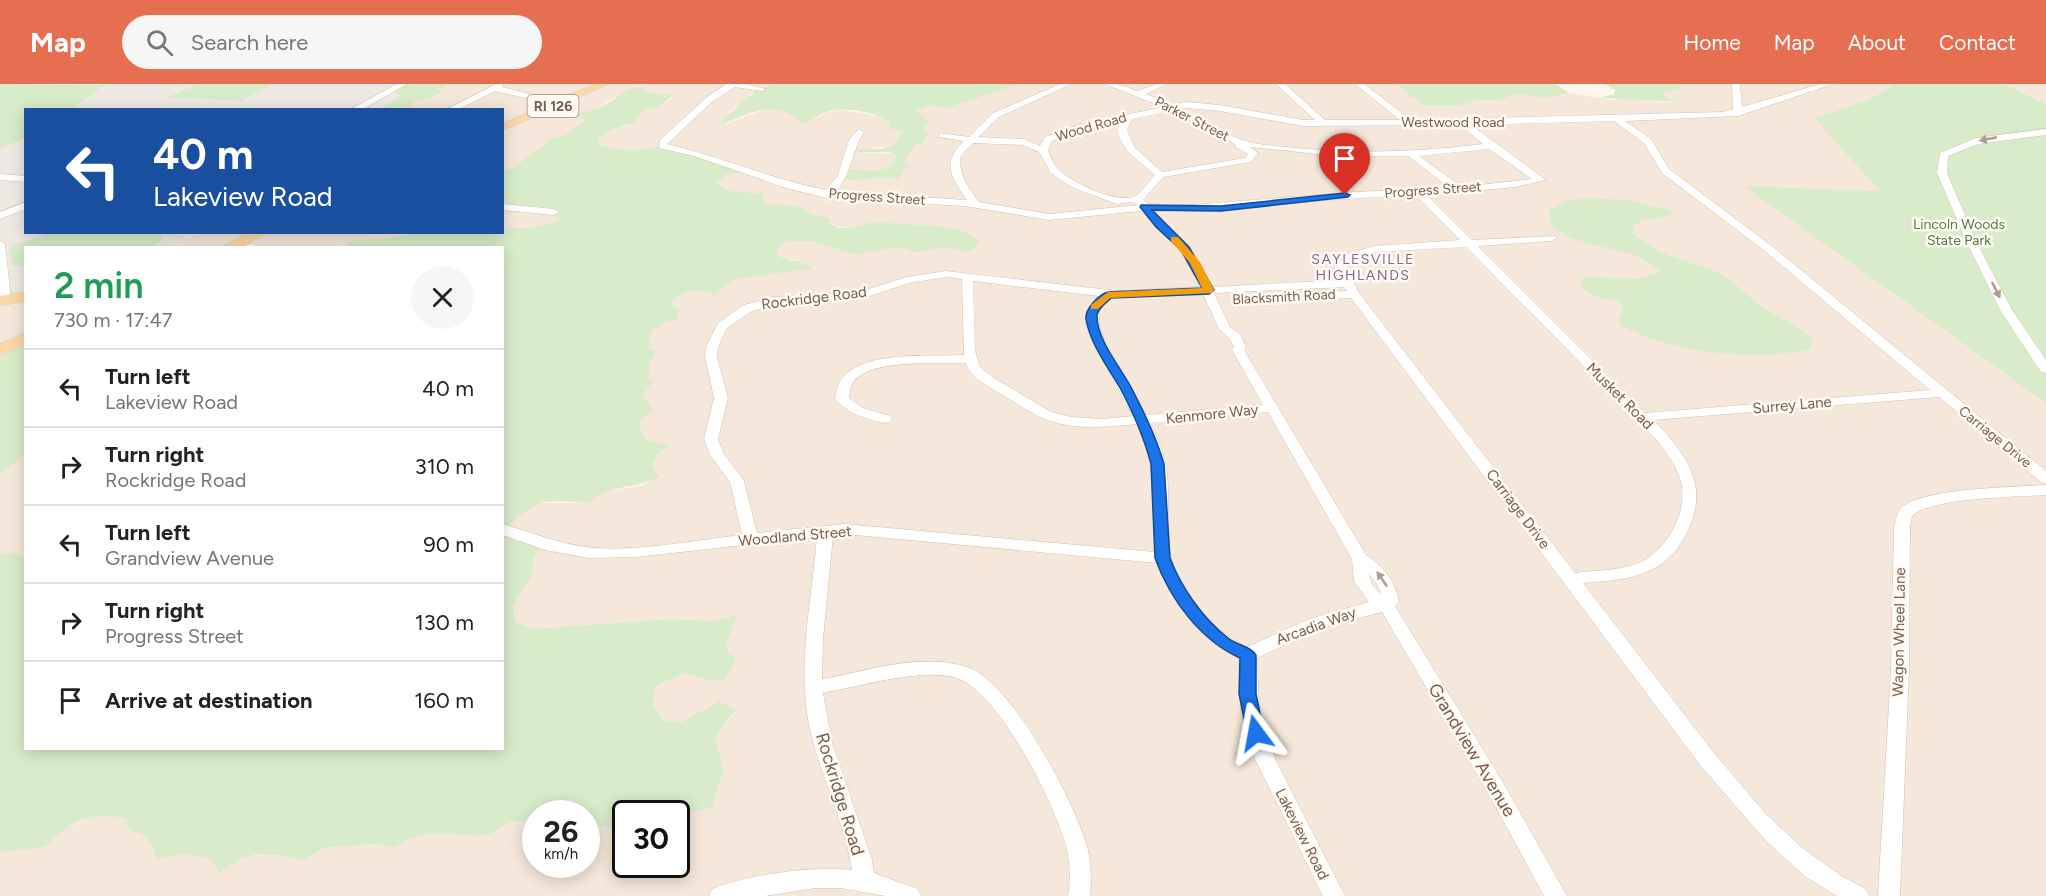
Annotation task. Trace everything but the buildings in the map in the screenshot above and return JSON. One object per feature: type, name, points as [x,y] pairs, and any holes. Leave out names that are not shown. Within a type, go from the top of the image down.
[{"type":"main road","name":"RI 126","points":[[504,127],[604,84]]},
{"type":"main road","points":[[232,246],[258,234]]},
{"type":"main road","points":[[2,300],[24,296]]},
{"type":"main road","points":[[0,350],[24,339]]},
{"type":"street","points":[[357,108],[403,84]]},
{"type":"street","points":[[453,108],[503,84]]},
{"type":"street","points":[[732,84],[762,89]]},
{"type":"street","name":"Progress Street","points":[[732,84],[710,99],[663,142],[662,146],[697,153],[790,186],[827,195],[976,205],[1049,217],[1082,216],[1122,205],[1221,209],[1311,198],[1458,189],[1541,180],[1491,146]]},
{"type":"street","points":[[976,205],[958,177],[954,159],[958,151],[973,140],[996,115],[1067,84]]},
{"type":"street","name":"Parker Street","points":[[1109,84],[1170,106],[1236,142],[1265,147],[1353,155],[1412,155],[1491,146]]},
{"type":"street","points":[[1139,94],[1163,84]]},
{"type":"street","points":[[1280,84],[1323,123]]},
{"type":"street","points":[[1359,84],[1410,123]]},
{"type":"street","points":[[1736,84],[1738,113]]},
{"type":"street","name":"Westwood Road","points":[[1170,106],[1210,106],[1284,122],[1463,123],[1617,119],[1738,113],[1829,84]]},
{"type":"street","points":[[493,88],[560,103]]},
{"type":"street","name":"Wood Road","points":[[942,135],[973,140],[1024,142],[1048,140],[1071,129],[1170,106]]},
{"type":"street","points":[[1129,116],[1122,130],[1128,148],[1160,175]]},
{"type":"street","name":"Carriage Drive","points":[[1617,119],[1648,141],[1665,171],[1769,249],[2046,478]]},
{"type":"street","points":[[1098,123],[1122,130]]},
{"type":"street","points":[[1463,123],[1491,146]]},
{"type":"street","points":[[827,195],[845,174],[851,143],[859,132]]},
{"type":"street","points":[[2046,132],[1976,141],[1943,155],[1941,164],[1942,173],[1972,243],[2020,333],[2046,369]]},
{"type":"street","name":"Wood Road","points":[[1024,142],[1043,150],[1048,140]]},
{"type":"street","points":[[1236,142],[1253,153]]},
{"type":"street","points":[[1142,205],[1160,175],[1241,162],[1265,147]]},
{"type":"street","points":[[1043,150],[1051,166],[1070,182],[1122,205]]},
{"type":"street","points":[[1412,155],[1458,189]]},
{"type":"street","points":[[1150,165],[1186,170]]},
{"type":"street","points":[[1,178],[24,179]]},
{"type":"street","name":"Musket Road","points":[[1417,192],[1642,417],[1680,461],[1689,485],[1687,507],[1677,540],[1665,554],[1638,568],[1570,579]]},
{"type":"street","name":"Grandview Avenue","points":[[1142,205],[1185,249],[1211,295],[1225,329],[1224,340],[1230,347],[1238,350],[1360,559],[1359,571],[1362,584],[1371,597],[1386,605],[1494,785],[1556,896]]},
{"type":"street","points":[[0,216],[24,206]]},
{"type":"street","points":[[504,207],[554,212]]},
{"type":"street","points":[[1351,288],[1342,274],[1342,264],[1355,253],[1374,249],[1552,238]]},
{"type":"street","points":[[0,244],[2,300]]},
{"type":"street","points":[[885,419],[858,411],[842,399],[842,390],[856,372],[880,363],[970,359],[967,283],[969,275]]},
{"type":"street","name":"Rockridge Road","points":[[751,539],[737,481],[717,455],[711,439],[721,399],[711,357],[715,338],[722,326],[738,312],[760,303],[857,296],[916,278],[969,275],[1108,295],[1211,295]]},
{"type":"street","name":"Carriage Drive","points":[[1351,288],[1707,759],[1765,828],[1816,872],[1858,896]]},
{"type":"street","name":"Blacksmith Road","points":[[1211,295],[1351,288]]},
{"type":"street","points":[[1108,295],[1092,310],[1093,327],[1142,421],[1158,464],[1163,558],[1186,602],[1204,628],[1225,645],[1248,655]]},
{"type":"street","name":"Kenmore Way","points":[[970,359],[978,373],[1046,415],[1087,423],[1142,421],[1271,408]]},
{"type":"street","name":"Surrey Lane","points":[[1642,417],[1941,393]]},
{"type":"street","name":"Wagon Wheel Lane","points":[[1889,896],[1900,670],[1902,527],[1905,515],[1912,507],[1944,499],[2046,490]]},
{"type":"street","name":"Woodland Street","points":[[504,530],[545,545],[589,553],[627,553],[825,530],[892,532],[1163,558]]},
{"type":"street","name":"Rockridge Road","points":[[825,530],[817,609],[814,688],[822,735],[861,860],[864,879]]},
{"type":"street","name":"Arcadia Way","points":[[1248,655],[1312,625],[1361,609],[1386,605]]},
{"type":"street","name":"Lakeview Road","points":[[1248,655],[1250,711],[1265,759],[1334,896]]},
{"type":"street","points":[[814,688],[929,669],[962,672],[982,682],[1027,744],[1057,795],[1076,845],[1081,884],[1079,896]]},
{"type":"street","points":[[720,896],[775,884],[827,877],[864,879],[910,896]]},
{"type":"shaded area","points":[[107,84],[403,84],[391,92],[401,94],[380,108],[74,108]]},
{"type":"shaded area","points":[[447,84],[777,84],[756,90],[722,119],[722,125],[767,109],[788,111],[804,124],[827,112],[843,110],[883,117],[890,122],[887,126],[902,132],[894,145],[852,152],[895,154],[897,157],[891,167],[867,177],[899,178],[902,170],[910,165],[904,162],[908,155],[927,135],[923,129],[928,123],[918,114],[916,110],[918,108],[928,105],[948,108],[1019,84],[1396,84],[1408,93],[1407,96],[1419,100],[1424,106],[1439,107],[1459,106],[1479,100],[1500,100],[1518,94],[1544,98],[1569,93],[1611,100],[1632,98],[1662,103],[1677,101],[1668,100],[1661,93],[1681,88],[1681,84],[1895,84],[1872,98],[1881,191],[1745,186],[2046,403],[2046,896],[0,896],[0,852],[19,847],[43,847],[66,828],[89,817],[110,814],[126,818],[129,830],[147,835],[153,843],[156,858],[187,854],[211,859],[219,872],[238,858],[247,856],[272,855],[304,861],[324,848],[371,844],[395,847],[407,837],[427,833],[489,835],[505,824],[522,822],[522,878],[600,878],[600,827],[612,828],[612,878],[690,878],[690,809],[714,799],[724,770],[715,740],[726,720],[737,711],[719,701],[682,722],[663,721],[653,706],[655,686],[687,673],[707,680],[724,681],[737,658],[728,653],[727,642],[738,614],[716,621],[668,619],[534,629],[515,621],[513,604],[531,577],[534,558],[507,527],[528,507],[538,503],[589,503],[601,492],[644,485],[657,472],[652,467],[658,454],[671,447],[647,440],[640,429],[641,420],[647,413],[643,395],[650,362],[648,341],[650,334],[658,326],[677,318],[672,302],[680,293],[695,290],[715,294],[731,280],[800,260],[784,259],[777,255],[777,247],[790,241],[812,241],[849,253],[898,247],[915,253],[944,247],[974,249],[891,224],[873,222],[854,228],[833,226],[829,224],[830,218],[812,214],[801,208],[767,206],[762,203],[764,194],[754,192],[740,194],[723,189],[717,182],[727,174],[745,171],[696,151],[663,145],[640,150],[599,145],[598,139],[612,130],[629,125],[644,110],[659,107],[672,98],[672,95],[646,94],[641,92],[645,88],[631,88],[591,111],[573,113],[571,117],[585,121],[565,135],[551,139],[513,168],[504,171],[504,108],[405,108],[411,107],[412,103],[418,100],[442,94],[439,88]]},
{"type":"shaded area","points":[[2005,84],[2046,84],[2046,104]]},
{"type":"shaded area","points":[[24,138],[24,234],[195,234],[166,246],[24,246],[24,296],[0,301],[0,149]]},
{"type":"shaded area","points":[[504,207],[552,211],[558,219],[544,227],[526,229],[504,227]]},
{"type":"shaded area","points":[[195,234],[409,234],[383,239],[353,240],[344,245],[332,246],[256,246],[244,241],[231,246],[168,246]]},
{"type":"shaded area","points":[[24,296],[24,337],[0,349],[0,301]]},
{"type":"shaded area","points":[[24,455],[24,557],[9,552],[0,555],[0,475]]},
{"type":"green space","points":[[0,84],[107,84],[72,108],[24,108],[24,138],[0,149]]},
{"type":"green space","points":[[198,84],[272,84],[241,101],[168,97]]},
{"type":"green space","points":[[404,84],[447,84],[439,89],[443,93],[412,103],[411,107],[381,108],[400,95],[390,91]]},
{"type":"green space","points":[[777,84],[1019,84],[948,108],[928,105],[916,110],[929,122],[923,129],[928,135],[922,143],[916,145],[904,162],[912,166],[902,170],[900,179],[849,180],[842,178],[849,169],[870,171],[882,169],[893,163],[897,157],[889,152],[851,152],[851,149],[882,149],[894,145],[902,132],[887,127],[890,122],[884,118],[868,112],[841,109],[822,113],[804,124],[783,112],[763,110],[721,125],[722,119],[752,95],[755,89]]},
{"type":"green space","points":[[1396,84],[1556,84],[1569,93],[1544,98],[1518,94],[1500,100],[1479,100],[1459,106],[1424,106],[1419,100],[1407,96],[1408,93]]},
{"type":"green space","points":[[1605,84],[1681,84],[1681,88],[1662,93],[1668,100],[1681,102],[1599,98],[1614,94],[1615,90]]},
{"type":"green space","name":"Lincoln Woods State Park","points":[[1895,84],[2005,84],[2046,104],[2046,403],[1744,186],[1880,191],[1815,119],[1872,98]]},
{"type":"green space","points":[[646,87],[642,92],[673,95],[659,107],[644,110],[633,123],[612,130],[598,139],[599,145],[640,150],[663,145],[696,151],[746,171],[727,174],[717,182],[727,190],[764,193],[762,203],[801,207],[812,214],[830,218],[829,224],[835,227],[846,228],[877,222],[952,228],[980,242],[974,249],[966,252],[944,247],[915,253],[898,247],[861,254],[849,253],[812,241],[790,241],[777,247],[777,255],[813,268],[732,280],[715,295],[692,291],[677,297],[672,302],[673,307],[679,309],[677,319],[656,328],[650,336],[649,349],[656,351],[650,362],[648,377],[653,381],[643,395],[653,410],[641,420],[640,429],[647,440],[672,446],[658,454],[652,467],[660,476],[606,492],[589,503],[544,502],[528,510],[507,527],[544,542],[534,558],[531,577],[513,605],[515,621],[533,629],[668,619],[716,621],[738,614],[727,642],[728,653],[737,658],[724,681],[707,680],[687,673],[655,686],[653,706],[663,721],[682,722],[719,701],[737,710],[726,720],[715,740],[724,770],[714,799],[714,807],[690,812],[690,800],[612,800],[612,828],[600,827],[600,800],[522,800],[522,822],[511,823],[487,835],[428,834],[406,840],[395,847],[371,844],[324,848],[304,861],[269,855],[250,856],[240,859],[219,873],[211,859],[187,854],[156,859],[148,839],[129,830],[126,819],[108,816],[83,819],[67,827],[42,847],[0,852],[0,555],[9,552],[24,557],[24,750],[504,750],[504,246],[344,245],[353,240],[383,239],[409,234],[504,234],[504,227],[531,228],[558,220],[552,211],[504,207],[504,171],[513,168],[551,139],[565,135],[585,121],[581,118],[570,117],[573,113],[609,103],[627,90]]},
{"type":"green space","points":[[1582,198],[1629,200],[1672,211],[1671,216],[1645,220],[1634,225],[1633,233],[1651,247],[1725,277],[1760,305],[1814,340],[1809,349],[1763,355],[1713,352],[1664,343],[1621,326],[1619,319],[1624,311],[1621,302],[1592,295],[1580,283],[1586,277],[1639,279],[1660,272],[1636,256],[1577,240],[1551,225],[1549,210],[1567,201]]},
{"type":"green space","points":[[42,234],[161,234],[163,241],[152,246],[24,246],[24,265],[12,266],[10,249],[14,244],[42,237]]},
{"type":"green space","points":[[24,337],[24,455],[0,475],[0,349]]},
{"type":"slow traffic","points":[[1094,307],[1108,295],[1209,290],[1194,262],[1175,239]]},
{"type":"district","name":"SAYLESVILLE HIGHLANDS","points":[[1363,268]]},
{"type":"route","points":[[1256,733],[1247,694],[1248,655],[1225,645],[1204,628],[1167,570],[1163,558],[1159,515],[1158,464],[1142,421],[1093,327],[1092,310],[1108,295],[1209,290],[1185,249],[1164,231],[1145,207],[1221,209],[1345,195]]}]
